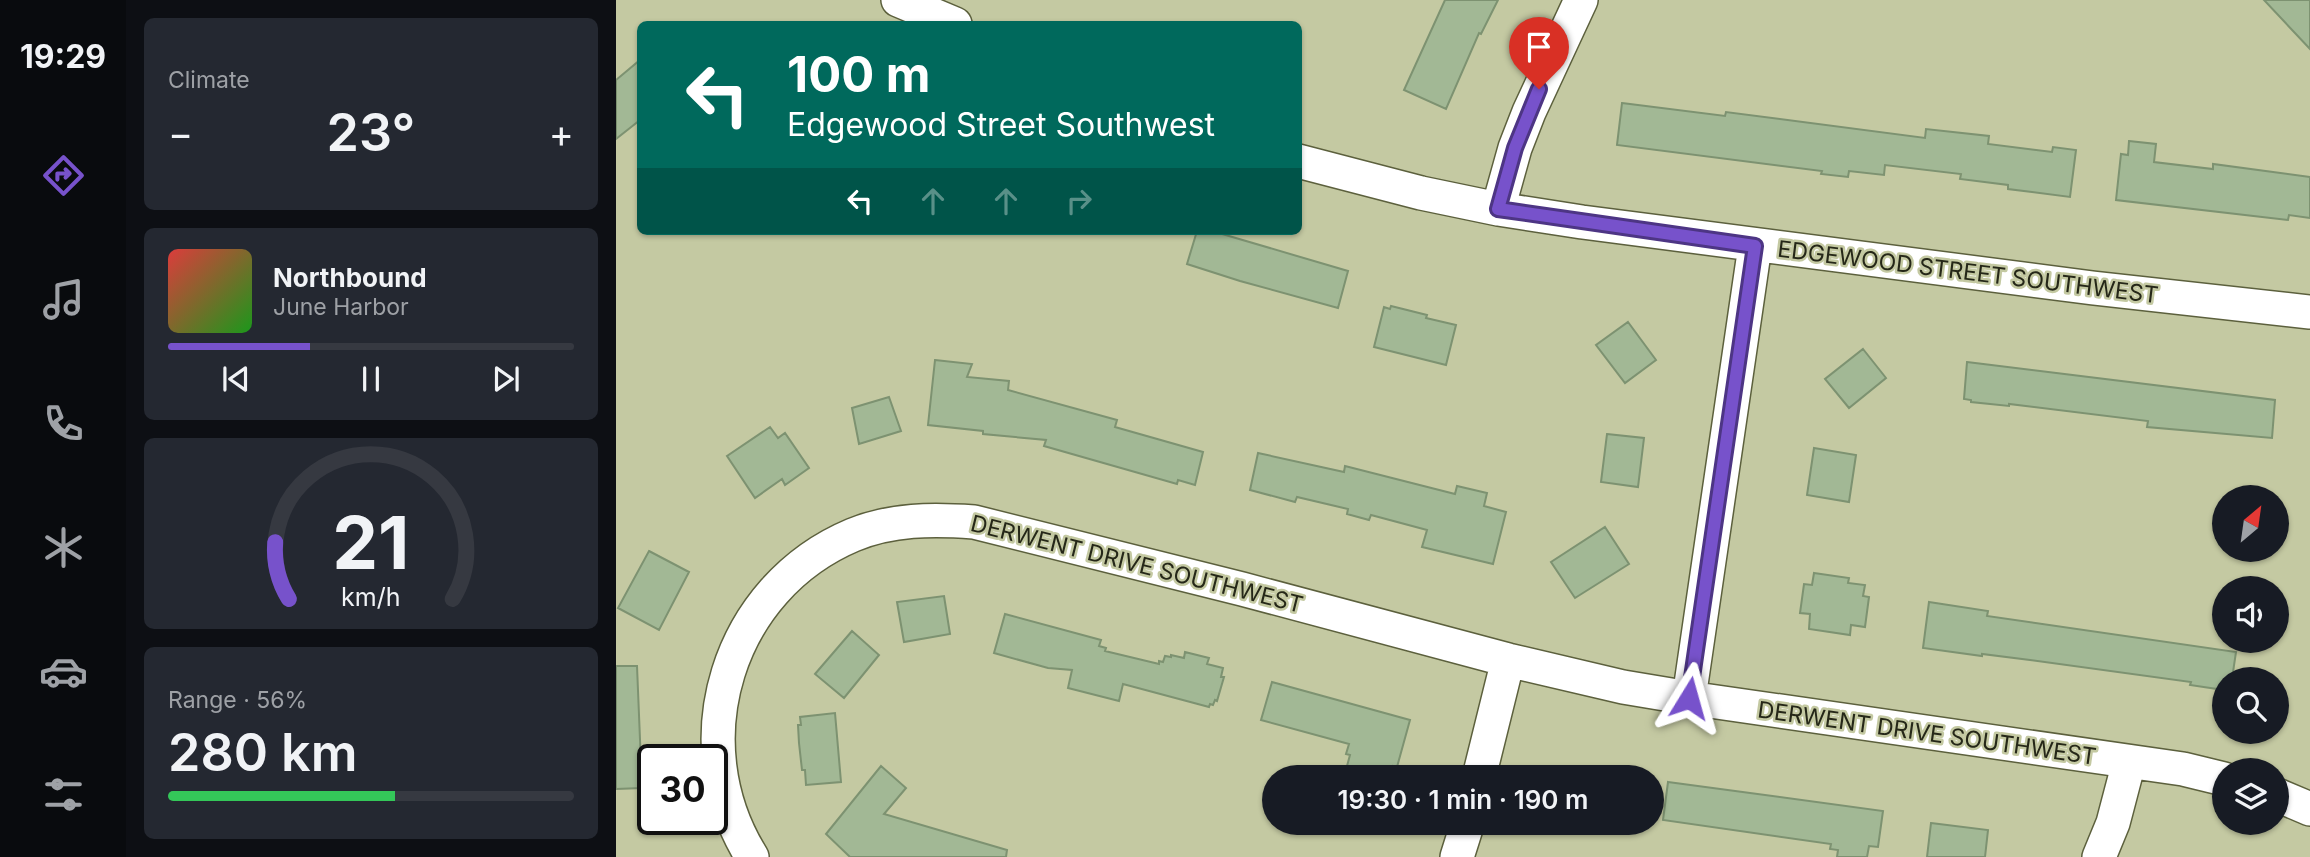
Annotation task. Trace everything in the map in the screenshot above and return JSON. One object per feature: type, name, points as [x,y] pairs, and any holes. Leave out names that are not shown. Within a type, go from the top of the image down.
[{"type":"street","points":[[898,0],[948,21]]},
{"type":"street","points":[[1498,209],[1524,124],[1581,0]]},
{"type":"street","name":"EDGEWOOD STREET SOUTHWEST","points":[[1302,162],[1421,193],[1498,209],[1755,246],[2310,312]]},
{"type":"street","points":[[1689,698],[1755,246]]},
{"type":"street","name":"DERWENT DRIVE SOUTHWEST","points":[[752,857],[740,838],[728,809],[719,770],[718,730],[723,689],[736,650],[755,614],[780,583],[825,548],[894,523],[934,519],[974,522],[1242,589],[1508,660],[1623,687],[2183,769],[2212,776]]},
{"type":"street","points":[[1482,765],[1508,660]]},
{"type":"street","points":[[2099,857],[2113,823],[2129,762]]},
{"type":"street","points":[[2289,800],[2310,809]]},
{"type":"street","points":[[1457,857],[1464,835]]},
{"type":"building","points":[[1445,0],[1498,0],[1481,34],[1479,33],[1446,109],[1404,90]]},
{"type":"building","points":[[2264,0],[2310,0],[2310,49]]},
{"type":"building","points":[[637,62],[637,122],[616,139],[616,80]]},
{"type":"building","points":[[1622,103],[1725,116],[1726,112],[1925,138],[1926,129],[1989,136],[1988,144],[2052,152],[2053,147],[2076,150],[2070,197],[2008,189],[2008,185],[1960,179],[1961,174],[1885,165],[1884,175],[1849,171],[1848,177],[1821,174],[1822,171],[1617,145]]},
{"type":"building","points":[[2129,141],[2156,144],[2154,162],[2213,169],[2213,164],[2310,177],[2310,218],[2289,215],[2288,220],[2116,200],[2121,154],[2128,155]]},
{"type":"building","points":[[1196,235],[1226,235],[1348,271],[1338,308],[1187,264]]},
{"type":"building","points":[[1391,306],[1456,325],[1446,365],[1374,347],[1384,307],[1390,309]]},
{"type":"building","points":[[1628,322],[1656,360],[1625,383],[1596,345]]},
{"type":"building","points":[[1863,349],[1886,378],[1849,408],[1825,379]]},
{"type":"building","points":[[935,360],[972,364],[967,377],[1009,381],[1008,390],[1117,420],[1115,427],[1203,452],[1195,485],[1178,480],[1177,484],[1044,446],[1046,440],[928,425]]},
{"type":"building","points":[[1967,362],[2275,400],[2272,438],[2147,427],[2148,421],[1971,402],[1964,399]]},
{"type":"building","points":[[889,397],[901,431],[859,444],[852,408]]},
{"type":"building","points":[[770,427],[778,438],[785,433],[809,468],[785,485],[782,479],[755,498],[727,456]]},
{"type":"building","points":[[1607,434],[1644,438],[1638,487],[1601,482]]},
{"type":"building","points":[[1814,448],[1856,455],[1849,502],[1807,495]]},
{"type":"building","points":[[1258,453],[1344,472],[1345,466],[1455,494],[1457,486],[1487,493],[1484,506],[1506,512],[1493,564],[1422,547],[1427,530],[1371,515],[1369,520],[1347,514],[1348,509],[1297,497],[1295,502],[1250,490]]},
{"type":"building","points":[[1605,527],[1629,564],[1575,598],[1551,562]]},
{"type":"building","points":[[649,551],[689,572],[659,630],[618,608]]},
{"type":"building","points":[[1814,573],[1849,578],[1848,583],[1865,585],[1863,596],[1869,597],[1865,627],[1851,625],[1850,635],[1809,629],[1810,614],[1800,613],[1804,584],[1812,585]]},
{"type":"building","points":[[944,596],[950,634],[904,642],[897,602]]},
{"type":"building","points":[[1929,602],[1988,611],[1987,616],[2212,649],[2212,653],[2236,653],[2234,667],[2212,667],[2212,688],[2190,685],[2191,682],[1923,648]]},
{"type":"building","points":[[1005,614],[1101,640],[1099,646],[1106,648],[1105,651],[1159,664],[1165,656],[1184,658],[1185,652],[1209,658],[1207,664],[1223,668],[1221,677],[1224,677],[1217,701],[1209,707],[1123,684],[1119,701],[1068,688],[1072,670],[1048,668],[994,653]]},
{"type":"building","points":[[852,631],[879,655],[844,698],[815,674]]},
{"type":"building","points":[[616,666],[637,666],[640,744],[637,744],[637,788],[616,789]]},
{"type":"building","points":[[1272,682],[1410,720],[1398,765],[1347,765],[1350,755],[1346,754],[1349,744],[1261,720]]},
{"type":"building","points":[[835,713],[841,782],[806,785],[799,743],[800,717]]},
{"type":"building","points":[[881,766],[906,788],[884,814],[1007,850],[1006,857],[850,857],[826,834]]},
{"type":"building","points":[[1668,782],[1883,811],[1878,847],[1869,846],[1867,857],[1837,857],[1838,850],[1830,849],[1831,844],[1664,820]]},
{"type":"building","points":[[1931,823],[1988,830],[1985,857],[1927,857]]},
{"type":"route","points":[[1539,89],[1515,148],[1498,209],[1755,246],[1689,698]]}]
